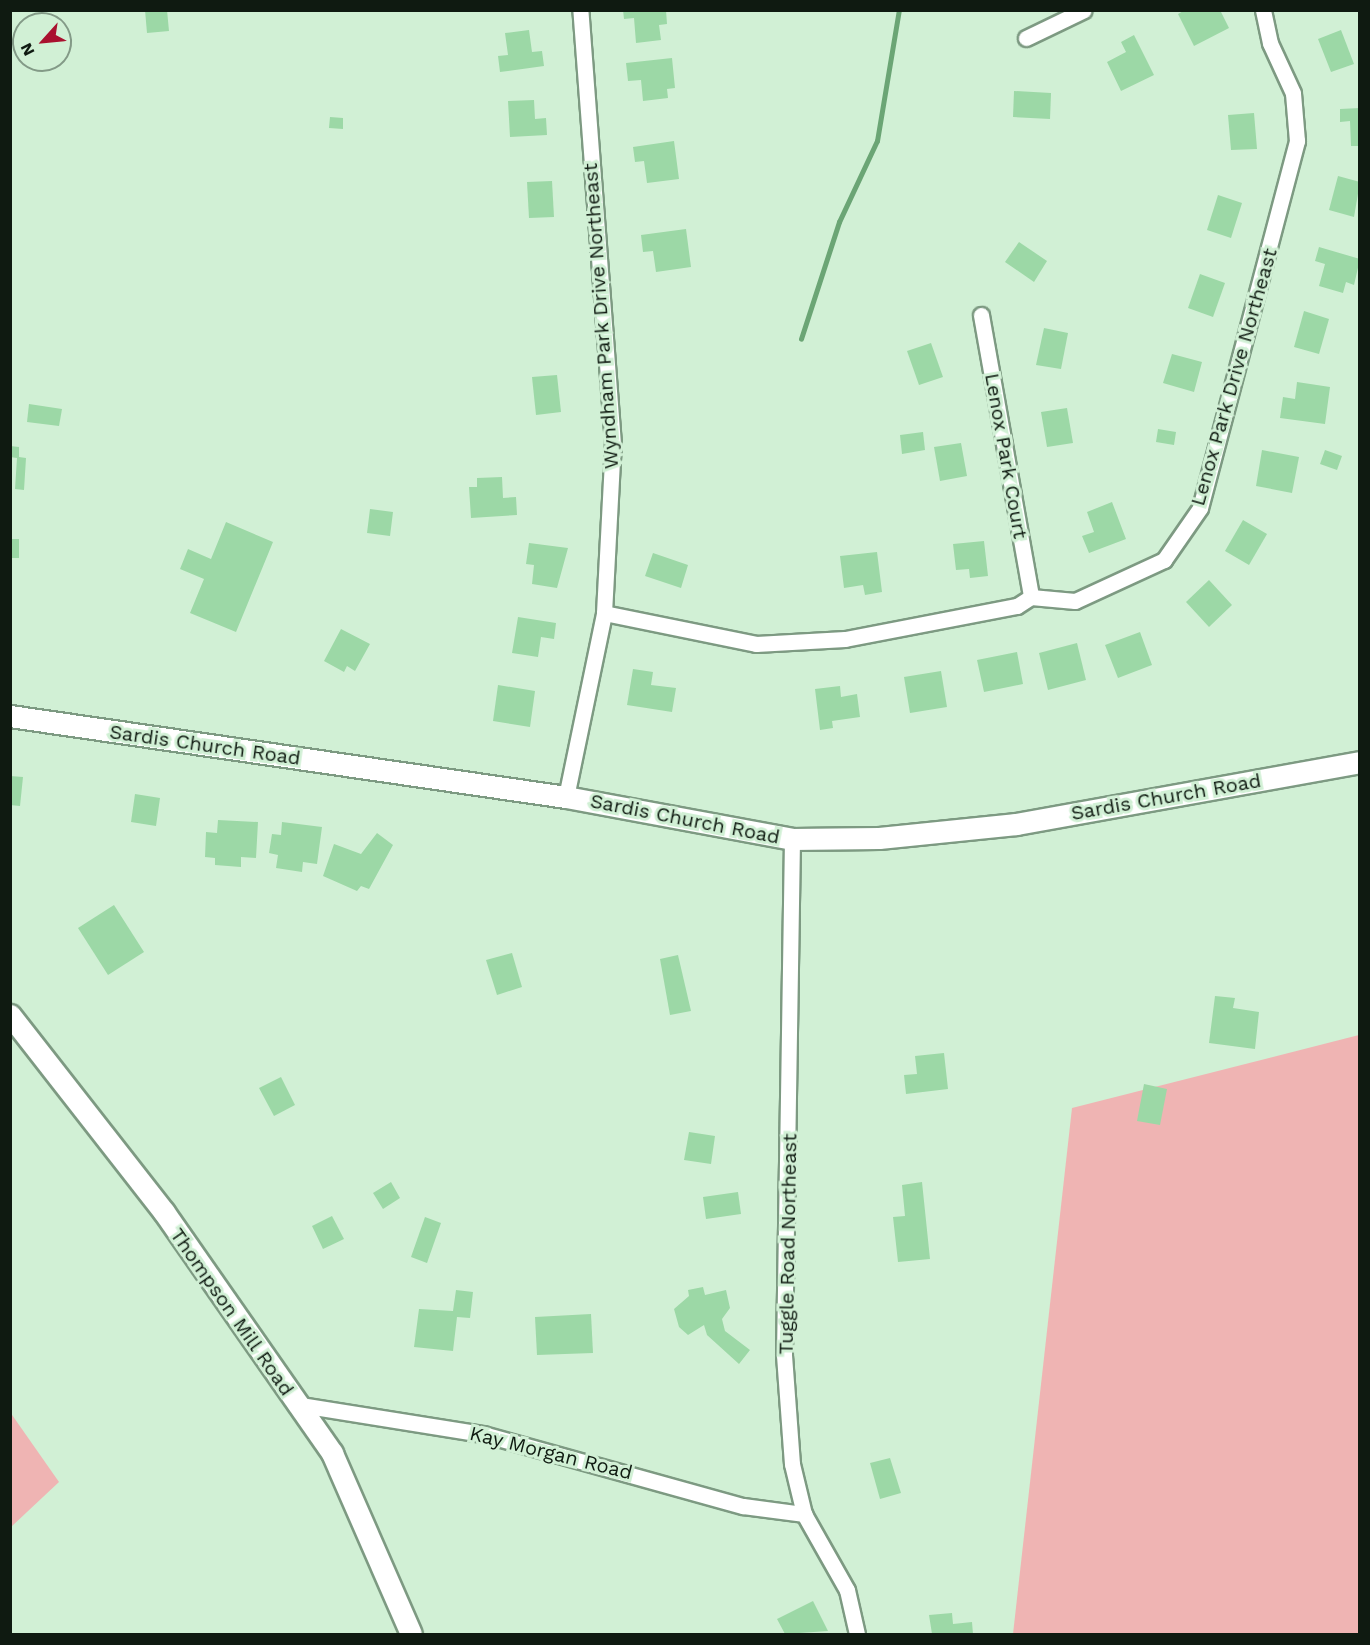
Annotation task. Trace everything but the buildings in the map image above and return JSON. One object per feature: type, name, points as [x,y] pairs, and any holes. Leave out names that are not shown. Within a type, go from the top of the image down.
[{"type":"street","name":"Wyndham Park Drive Northeast","points":[[567,797],[604,613],[613,444],[580,10]]},
{"type":"street","points":[[1026,38],[1084,10]]},
{"type":"street","name":"Lenox Park Drive Northeast","points":[[604,613],[756,644],[845,639],[1017,606],[1031,597],[1075,601],[1123,582],[1164,560],[1200,508],[1298,141],[1293,93],[1270,43],[1263,10]]},
{"type":"street","name":"Lenox Park Court","points":[[981,315],[1031,597]]},
{"type":"street","name":"Sardis Church Road","points":[[10,716],[567,797],[792,839],[879,838],[1016,824],[1359,762]]},
{"type":"street","name":"Tuggle Road Northeast","points":[[792,839],[784,1355],[792,1464],[804,1514],[847,1590],[857,1635]]},
{"type":"street","name":"Thompson Mill Road","points":[[10,1015],[164,1212],[295,1404],[332,1453],[411,1635]]},
{"type":"street","name":"Kay Morgan Road","points":[[295,1404],[483,1434],[743,1506],[804,1514]]},
{"type":"shaded area","points":[[1359,1035],[1359,1634],[1013,1634],[1072,1108]]},
{"type":"shaded area","points":[[10,1412],[59,1482],[11,1527],[10,1527]]},
{"type":"waterway","points":[[801,339],[839,222],[877,141],[899,10]]}]
